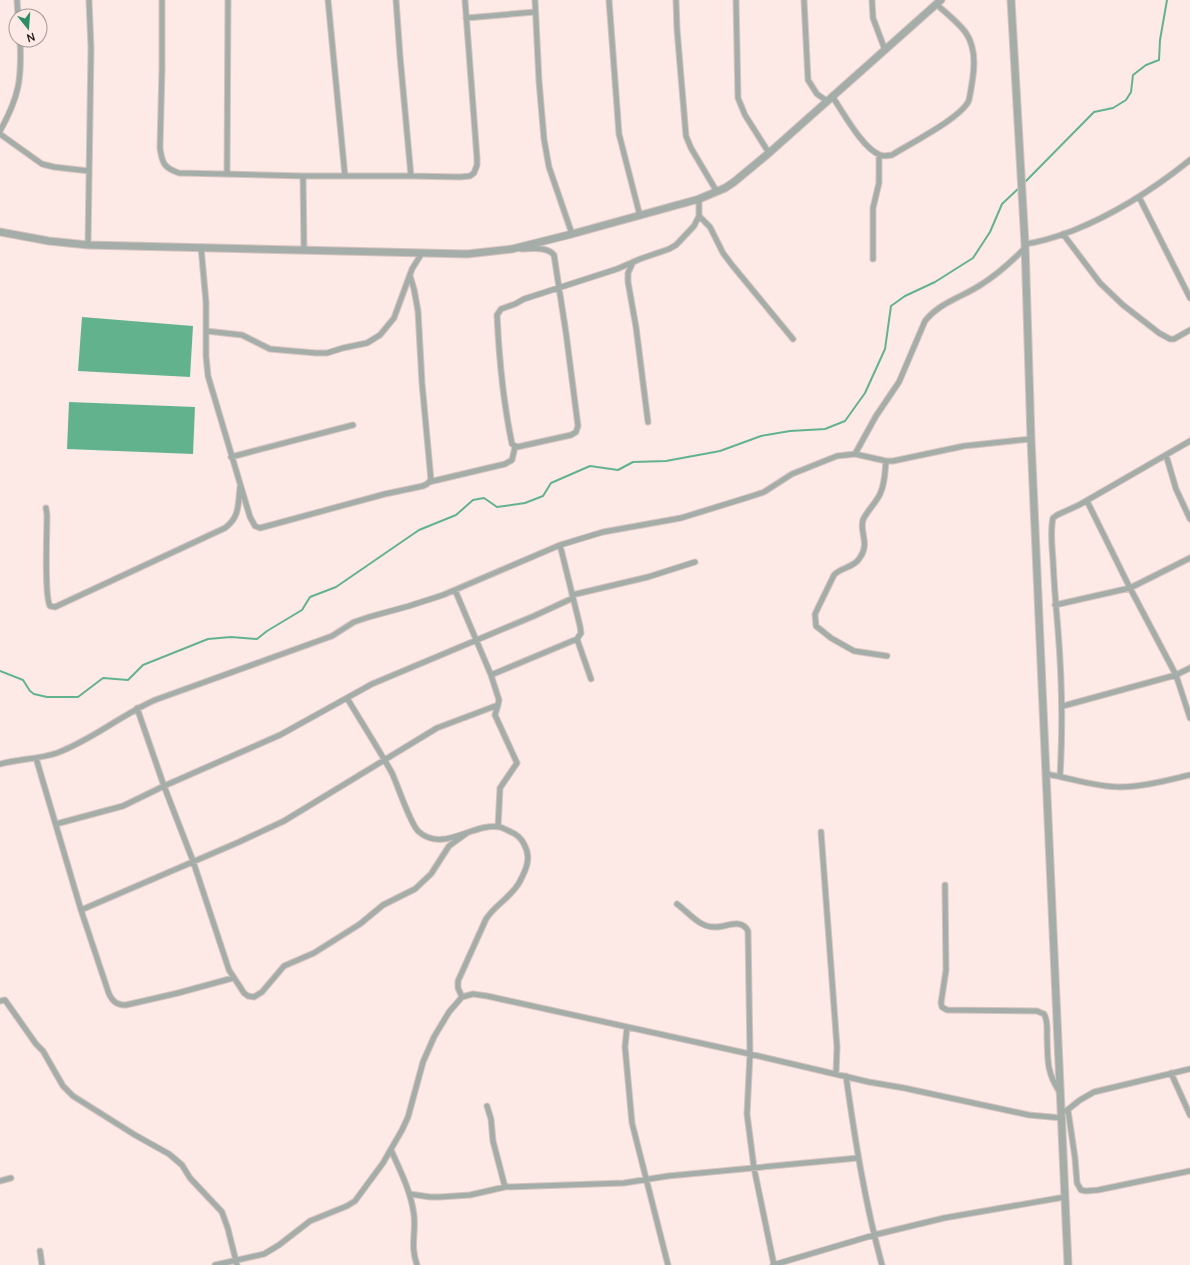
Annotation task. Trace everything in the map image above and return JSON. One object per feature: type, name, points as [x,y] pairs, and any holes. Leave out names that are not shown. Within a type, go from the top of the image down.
[{"type":"street","points":[[88,245],[91,48],[89,0]]},
{"type":"street","points":[[162,0],[160,148],[161,158],[169,169],[179,173],[303,176],[470,176],[474,173],[476,165],[465,0]]},
{"type":"street","points":[[227,174],[228,0]]},
{"type":"street","points":[[328,0],[346,176]]},
{"type":"street","points":[[396,0],[411,176]]},
{"type":"street","points":[[535,0],[539,81],[544,139],[549,167],[572,234]]},
{"type":"street","points":[[609,0],[619,134],[640,216]]},
{"type":"street","points":[[676,0],[686,136],[691,148],[716,192]]},
{"type":"street","points":[[736,0],[738,98],[745,115],[769,153]]},
{"type":"street","points":[[512,249],[640,216],[698,199],[716,192],[734,182],[769,153],[830,99],[939,2],[965,32],[973,51],[974,59],[967,106],[940,126],[892,155],[879,155],[866,144],[830,99],[817,94],[808,80],[804,0]]},
{"type":"street","points":[[872,0],[873,18],[885,50]]},
{"type":"street","points":[[1011,0],[1025,246],[1031,439],[1068,1265]]},
{"type":"street","points":[[466,18],[535,12]]},
{"type":"street","points":[[20,48],[18,91],[0,133],[42,164],[89,171]]},
{"type":"street","points":[[873,259],[873,208],[878,183],[879,155]]},
{"type":"street","points":[[854,454],[876,416],[899,382],[926,321],[940,306],[982,284],[1006,266],[1025,246],[1094,222],[1139,197],[1190,160]]},
{"type":"street","points":[[303,176],[304,250]]},
{"type":"street","points":[[1139,197],[1190,298]]},
{"type":"street","points":[[515,447],[510,438],[501,378],[497,315],[501,308],[559,286],[617,269],[669,250],[694,226],[699,216],[698,199]]},
{"type":"street","points":[[699,216],[710,227],[723,252],[732,265],[793,339]]},
{"type":"street","points":[[0,232],[49,241],[88,245],[467,254],[512,249],[536,249],[552,252],[556,263],[578,429],[571,435],[521,447],[515,447]]},
{"type":"street","points":[[1063,234],[1100,283],[1123,305],[1158,333],[1170,339],[1174,339],[1190,330]]},
{"type":"street","points":[[202,247],[208,376],[231,457],[253,524],[257,528],[262,528],[385,494],[423,486],[430,482],[505,464],[512,460],[515,447]]},
{"type":"street","points":[[206,331],[242,335],[270,349],[316,353],[327,353],[367,343],[380,335],[394,318],[410,276],[422,253]]},
{"type":"street","points":[[633,262],[628,273],[628,282],[636,328],[648,422]]},
{"type":"street","points":[[410,276],[418,311],[422,383],[432,475],[430,482]]},
{"type":"street","points":[[231,457],[353,425]]},
{"type":"street","points":[[0,764],[36,758],[58,752],[107,728],[137,708],[162,697],[332,636],[346,627],[369,617],[430,600],[560,545],[603,532],[681,518],[749,497],[764,492],[792,474],[837,456],[854,454],[886,461],[964,446],[1031,439]]},
{"type":"street","points":[[1060,776],[1063,739],[1063,706],[1051,532],[1053,518],[1057,514],[1087,501],[1190,441]]},
{"type":"street","points":[[1166,455],[1176,489],[1190,520]]},
{"type":"street","points":[[886,461],[883,485],[880,494],[863,521],[865,540],[864,551],[855,564],[836,572],[819,605],[815,619],[816,626],[831,638],[854,651],[887,656]]},
{"type":"street","points":[[46,508],[48,599],[50,606],[55,607],[225,528],[231,523],[237,514],[240,484]]},
{"type":"street","points":[[1087,501],[1130,588],[1176,675],[1190,718]]},
{"type":"street","points":[[491,675],[577,639],[581,633],[560,545]]},
{"type":"street","points":[[1055,605],[1130,588],[1190,558]]},
{"type":"street","points":[[56,824],[123,806],[164,786],[269,740],[372,684],[534,616],[573,596],[648,577],[695,562]]},
{"type":"street","points":[[455,590],[491,675],[499,700],[495,715],[517,764],[500,788],[498,827]]},
{"type":"street","points":[[577,639],[591,679]]},
{"type":"street","points":[[1063,706],[1176,675],[1190,668]]},
{"type":"street","points":[[347,698],[391,772],[418,831],[438,839],[450,838],[479,829],[498,827],[514,833],[522,840],[526,848],[528,862],[526,869],[508,897],[486,919],[458,981],[458,988],[462,997]]},
{"type":"street","points":[[82,910],[284,821],[437,728],[498,705]]},
{"type":"street","points":[[137,708],[164,786],[193,861],[225,959],[233,978],[248,996],[251,997],[259,995],[284,966],[314,953],[360,924],[383,905],[416,889],[431,874],[449,846],[467,833]]},
{"type":"street","points":[[36,758],[109,994],[115,1003],[126,1005],[233,978]]},
{"type":"street","points":[[1046,774],[1089,783],[1120,787],[1138,786],[1190,775]]},
{"type":"street","points":[[821,832],[837,1047],[836,1074]]},
{"type":"street","points":[[945,886],[946,970],[941,1003],[942,1007],[947,1010],[1037,1011],[1044,1014],[1047,1023],[1049,1069],[1053,1081],[1060,1093]]},
{"type":"street","points":[[677,904],[695,920],[706,925],[714,927],[738,924],[747,929],[749,937],[750,1054],[747,1114],[754,1168],[774,1265],[874,1235],[944,1218],[1065,1197]]},
{"type":"street","points":[[215,1265],[237,1263],[264,1254],[275,1248],[310,1221],[351,1204],[357,1199],[391,1150],[408,1117],[424,1062],[434,1037],[448,1012],[462,997],[473,994],[1029,1115],[1062,1116],[1080,1100],[1094,1092],[1190,1069]]},
{"type":"street","points":[[0,1001],[5,1000],[36,1044],[43,1051],[63,1086],[73,1096],[135,1135],[169,1154],[182,1165],[190,1178],[222,1212],[228,1228],[237,1263]]},
{"type":"street","points":[[627,1027],[625,1047],[632,1123],[668,1265]]},
{"type":"street","points":[[1171,1073],[1190,1115]]},
{"type":"street","points":[[846,1076],[858,1158],[874,1235],[882,1265]]},
{"type":"street","points":[[487,1106],[491,1119],[493,1141],[506,1187]]},
{"type":"street","points":[[1068,1110],[1077,1183],[1081,1190],[1098,1190],[1190,1171]]},
{"type":"street","points":[[391,1150],[410,1194],[415,1226],[413,1252],[417,1265]]},
{"type":"street","points":[[410,1194],[440,1197],[470,1195],[506,1187],[613,1184],[645,1179],[858,1158]]},
{"type":"street","points":[[0,1181],[11,1178]]},
{"type":"street","points":[[40,1251],[42,1265]]},
{"type":"shaded area","points":[[82,317],[193,326],[190,377],[78,371]]},
{"type":"shaded area","points":[[69,402],[195,407],[193,454],[67,449]]},
{"type":"waterway","points":[[1023,184],[1094,112],[1113,108],[1126,100],[1131,92],[1133,75],[1146,65],[1159,60],[1160,40],[1167,0]]},
{"type":"waterway","points":[[0,671],[23,680],[30,691],[34,694],[47,697],[78,697],[103,678],[128,680],[143,665],[208,639],[231,637],[257,639],[267,631],[302,610],[310,597],[336,587],[419,530],[456,515],[473,500],[484,498],[497,507],[525,503],[543,496],[551,483],[590,466],[618,470],[633,462],[666,461],[720,451],[761,436],[790,431],[825,429],[845,421],[865,393],[885,349],[891,306],[905,296],[935,282],[973,258],[990,232],[1002,204],[1020,187]]}]
